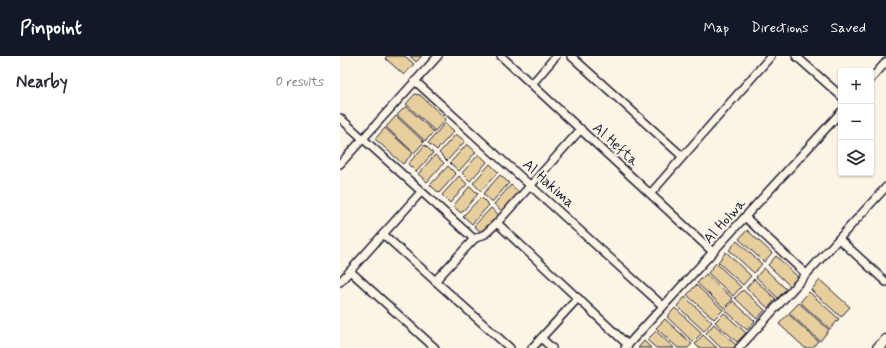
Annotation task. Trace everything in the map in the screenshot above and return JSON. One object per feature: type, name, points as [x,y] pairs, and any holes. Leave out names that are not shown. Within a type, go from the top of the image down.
[{"type":"street","points":[[340,164],[438,56]]},
{"type":"street","name":"Al Hefta","points":[[501,56],[651,193],[713,252]]},
{"type":"street","points":[[532,84],[556,56]]},
{"type":"street","points":[[571,56],[682,156]]},
{"type":"street","points":[[651,193],[771,56]]},
{"type":"street","points":[[796,56],[838,93]]},
{"type":"street","points":[[874,76],[886,62]]},
{"type":"street","name":"Al Hakima","points":[[415,81],[663,306]]},
{"type":"street","name":"Al Holwa","points":[[627,346],[838,115]]},
{"type":"street","points":[[340,118],[474,239]]},
{"type":"street","points":[[436,281],[474,239],[484,234],[497,223],[530,184],[581,129]]},
{"type":"street","points":[[740,348],[886,187]]},
{"type":"street","points":[[340,282],[421,192]]},
{"type":"street","points":[[745,217],[806,274]]},
{"type":"street","points":[[497,223],[627,346]]},
{"type":"street","points":[[383,234],[510,348]]},
{"type":"street","points":[[839,239],[886,282]]},
{"type":"street","points":[[350,271],[435,348]]},
{"type":"street","points":[[532,348],[578,298]]},
{"type":"street","points":[[541,338],[552,348]]},
{"type":"street","points":[[878,348],[886,340]]},
{"type":"building","points":[[387,56],[405,56],[414,64],[404,75],[385,58]]},
{"type":"building","points":[[410,56],[422,56],[416,62]]},
{"type":"building","points":[[415,94],[420,95],[446,119],[435,131],[406,104]]},
{"type":"building","points":[[406,106],[434,132],[425,141],[397,115]]},
{"type":"building","points":[[396,116],[424,142],[414,153],[386,127]]},
{"type":"building","points":[[445,123],[454,131],[437,150],[428,143]]},
{"type":"building","points":[[385,128],[413,153],[403,164],[375,139]]},
{"type":"building","points":[[456,134],[465,141],[447,161],[439,153]]},
{"type":"building","points":[[467,144],[476,152],[459,171],[450,163]]},
{"type":"building","points":[[425,145],[433,153],[416,172],[408,164]]},
{"type":"building","points":[[479,154],[487,162],[470,181],[462,173]]},
{"type":"building","points":[[435,155],[444,163],[427,182],[418,174]]},
{"type":"building","points":[[490,164],[498,172],[481,191],[473,183]]},
{"type":"building","points":[[448,166],[456,174],[439,193],[430,185]]},
{"type":"building","points":[[500,175],[509,183],[492,202],[483,194]]},
{"type":"building","points":[[459,176],[467,184],[450,203],[442,195]]},
{"type":"building","points":[[511,185],[520,193],[503,212],[494,204]]},
{"type":"building","points":[[470,186],[478,194],[461,213],[453,206]]},
{"type":"building","points":[[481,197],[489,205],[472,224],[463,216]]},
{"type":"building","points":[[491,208],[499,215],[482,233],[474,226]]},
{"type":"building","points":[[747,230],[772,253],[764,262],[739,239]]},
{"type":"building","points":[[737,241],[762,264],[754,273],[729,250]]},
{"type":"building","points":[[726,252],[751,276],[743,285],[718,262]]},
{"type":"building","points":[[776,256],[798,277],[790,286],[768,265]]},
{"type":"building","points":[[716,263],[741,287],[733,296],[708,273]]},
{"type":"building","points":[[764,268],[786,289],[778,298],[756,277]]},
{"type":"building","points":[[706,274],[733,299],[724,308],[697,283]]},
{"type":"building","points":[[754,279],[776,299],[768,308],[746,288]]},
{"type":"building","points":[[820,280],[850,307],[841,317],[811,290]]},
{"type":"building","points":[[696,285],[723,310],[714,319],[687,295]]},
{"type":"building","points":[[743,290],[765,310],[757,319],[735,298]]},
{"type":"building","points":[[809,292],[839,319],[830,329],[800,302]]},
{"type":"building","points":[[685,297],[712,322],[704,331],[677,306]]},
{"type":"building","points":[[733,301],[755,321],[747,330],[725,310]]},
{"type":"building","points":[[799,303],[829,330],[820,341],[789,313]]},
{"type":"building","points":[[675,308],[702,333],[693,342],[667,317]]},
{"type":"building","points":[[724,313],[746,333],[737,342],[715,322]]},
{"type":"building","points":[[788,314],[818,341],[812,348],[805,348],[779,324]]},
{"type":"building","points":[[665,319],[692,344],[688,348],[678,348],[656,328]]},
{"type":"building","points":[[714,324],[736,345],[733,348],[721,348],[706,333]]},
{"type":"building","points":[[656,331],[674,348],[656,348],[647,340]]},
{"type":"building","points":[[703,335],[717,348],[699,348],[695,344]]},
{"type":"building","points":[[644,341],[651,348],[638,348]]}]
